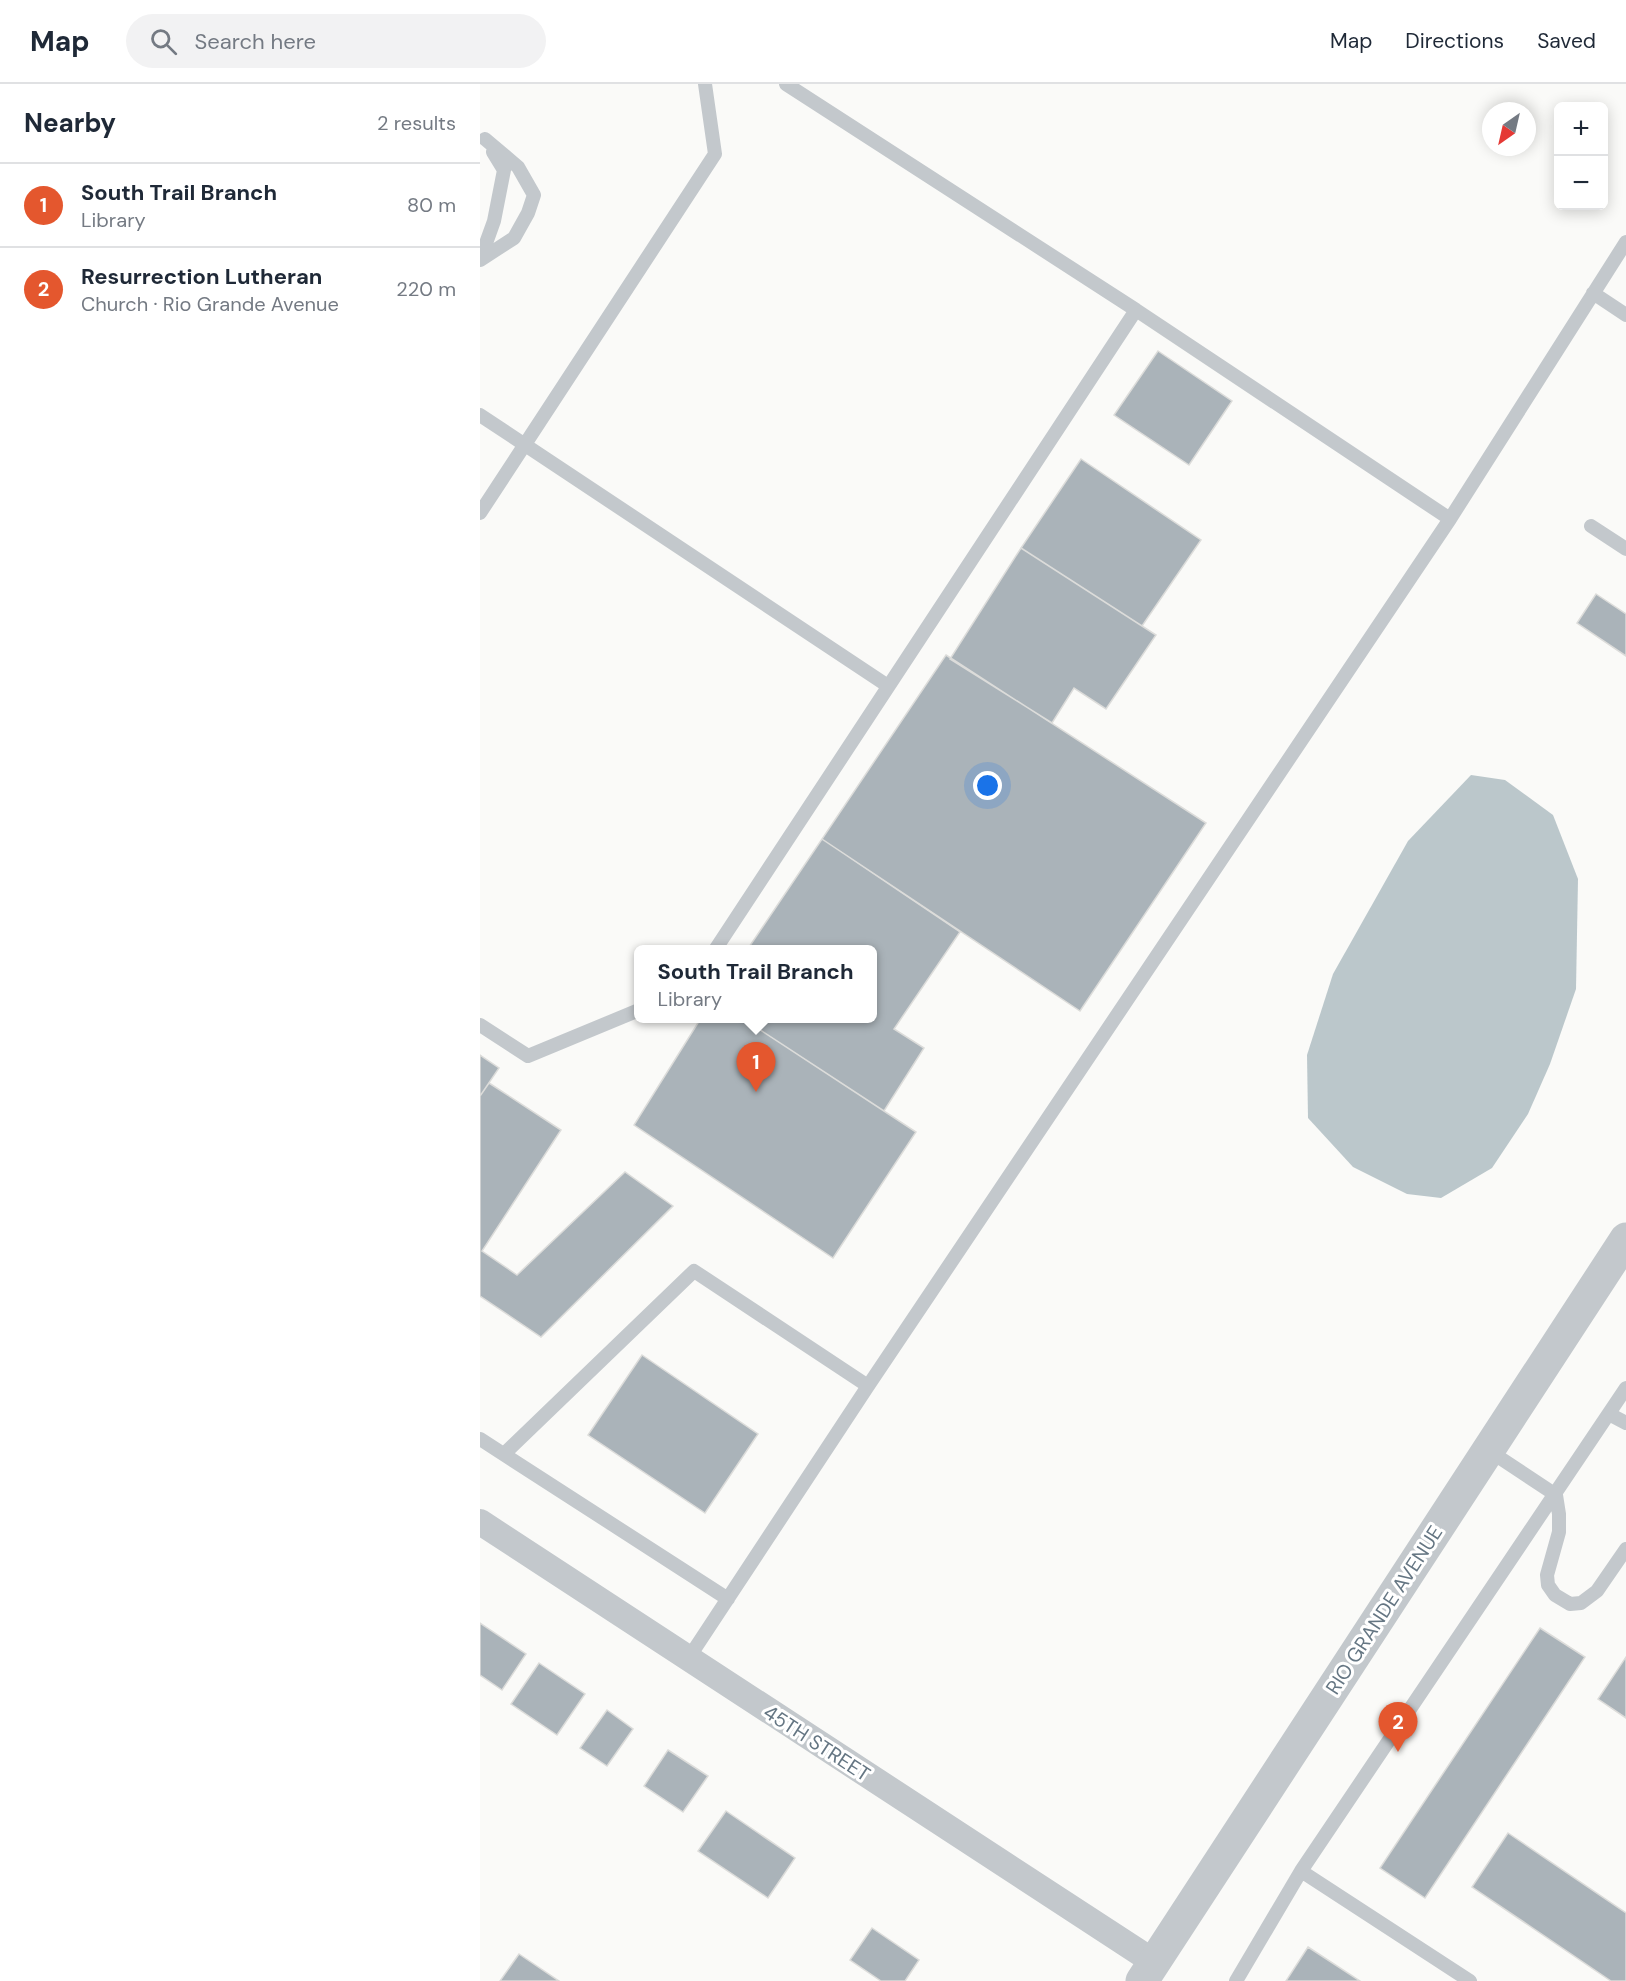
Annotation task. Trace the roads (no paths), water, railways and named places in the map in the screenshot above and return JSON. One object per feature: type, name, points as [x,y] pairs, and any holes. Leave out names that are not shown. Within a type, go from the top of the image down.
[{"type":"street","name":"RIO GRANDE AVENUE","points":[[1148,1971],[1626,1239]]},
{"type":"street","name":"45TH STREET","points":[[480,1522],[688,1659],[1148,1971]]},
{"type":"lane","points":[[482,505],[525,445],[715,154],[705,84]]},
{"type":"lane","points":[[786,84],[1136,310],[1450,519]]},
{"type":"lane","points":[[480,260],[494,221],[504,170],[482,137]]},
{"type":"lane","points":[[480,260],[514,238],[528,213],[534,195],[518,167],[482,137]]},
{"type":"lane","points":[[688,1659],[868,1386],[1450,519],[1626,242]]},
{"type":"lane","points":[[1593,293],[1626,315]]},
{"type":"lane","points":[[718,945],[1136,310]]},
{"type":"lane","points":[[480,415],[888,686]]},
{"type":"lane","points":[[1591,526],[1626,549]]},
{"type":"lane","points":[[480,1025],[528,1056],[634,1012]]},
{"type":"lane","points":[[504,1454],[694,1271],[868,1386]]},
{"type":"lane","points":[[1236,1981],[1301,1871],[1556,1495],[1625,1389]]},
{"type":"lane","points":[[1609,1414],[1626,1423]]},
{"type":"lane","points":[[480,1439],[728,1599]]},
{"type":"lane","points":[[1488,1450],[1556,1495],[1559,1532],[1547,1575],[1548,1585],[1555,1595],[1569,1604],[1581,1604],[1597,1591],[1626,1549]]},
{"type":"lane","points":[[1301,1871],[1470,1981]]},
{"type":"place","name":"South Trail Branch","points":[[756,1092]]},
{"type":"place","name":"Resurrection Lutheran","points":[[1398,1752]]}]
